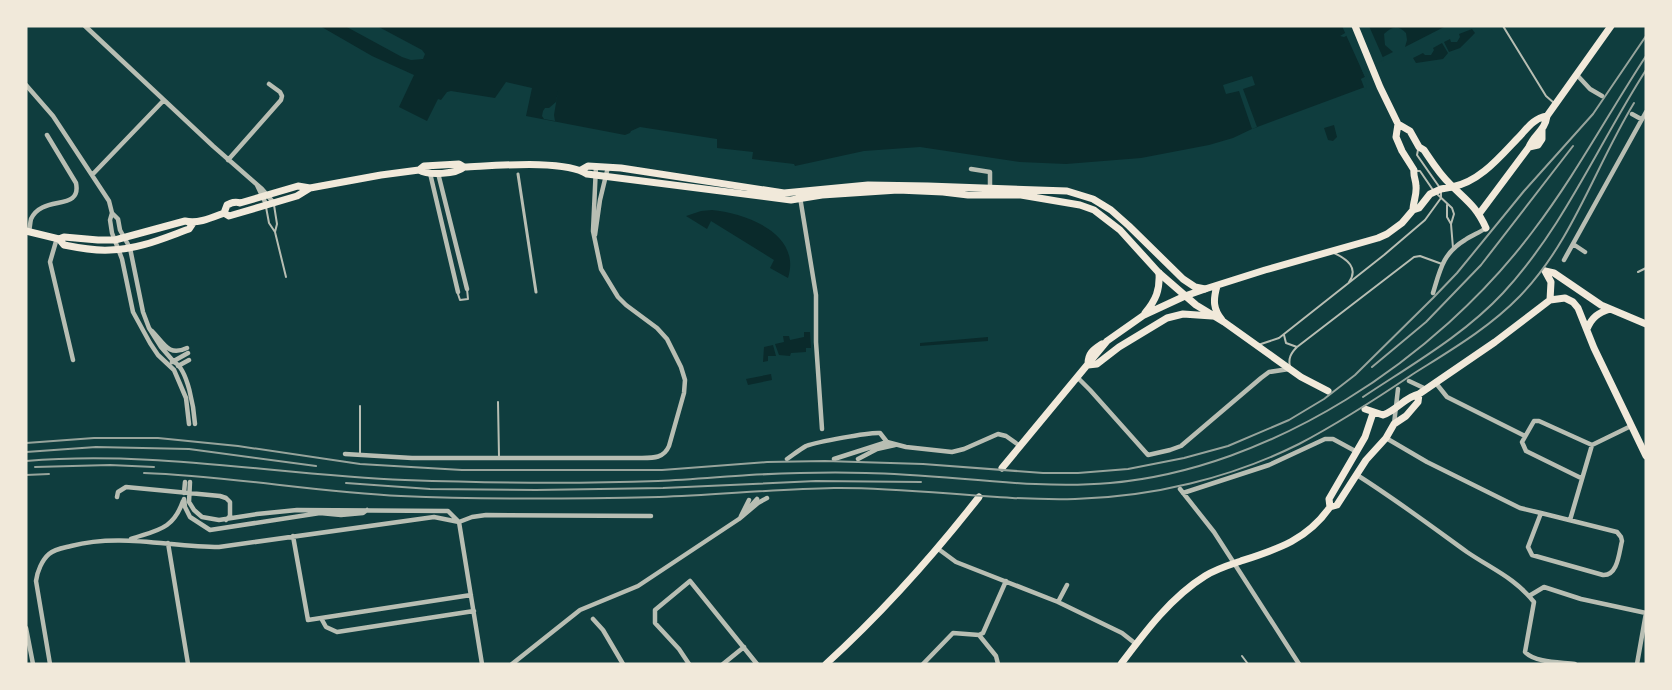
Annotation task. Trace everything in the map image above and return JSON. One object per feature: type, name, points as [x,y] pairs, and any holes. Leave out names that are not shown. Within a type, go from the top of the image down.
[{"type":"main road","points":[[1355,26],[1380,88],[1398,124],[1410,132],[1419,147],[1424,150],[1452,187],[1466,198],[1479,214],[1486,228]]},
{"type":"main road","points":[[1479,214],[1529,147],[1538,145],[1542,140],[1542,130],[1546,125],[1547,116],[1611,26]]},
{"type":"main road","points":[[1088,365],[1088,356],[1094,350],[1144,315],[1185,296],[1265,270],[1365,243],[1387,234],[1402,223],[1414,210],[1419,208],[1427,197],[1438,190],[1473,180],[1511,145],[1536,118],[1547,116]]},
{"type":"main road","points":[[1398,124],[1396,137],[1414,170],[1413,176],[1416,188],[1413,203],[1414,210]]},
{"type":"main road","points":[[58,238],[64,236],[115,240],[185,221],[193,223],[224,213],[229,216],[298,186],[310,188],[420,170],[424,166],[459,164],[464,166],[530,165],[581,170],[587,174],[778,199],[868,185],[990,191],[1048,191],[1053,189],[1067,191],[1093,199],[1122,219],[1189,284],[1205,289]]},
{"type":"main road","points":[[420,170],[424,173],[438,173],[460,170],[464,166]]},
{"type":"main road","points":[[581,170],[588,166],[621,168],[799,195]]},
{"type":"main road","points":[[990,191],[1080,205],[1094,210],[1120,230],[1159,273],[1185,296],[1290,369],[1328,392]]},
{"type":"main road","points":[[224,213],[227,205],[230,203],[267,199]]},
{"type":"main road","points":[[29,229],[58,238],[64,245],[97,250],[120,250],[144,245],[189,229],[193,223]]},
{"type":"main road","points":[[1550,300],[1551,282],[1545,271],[1554,273],[1610,309],[1645,322]]},
{"type":"main road","points":[[1144,315],[1157,296],[1159,273]]},
{"type":"main road","points":[[1217,286],[1214,304],[1217,314],[1224,322]]},
{"type":"main road","points":[[1365,409],[1383,415],[1397,408],[1482,352],[1550,300],[1565,298],[1573,302],[1579,310],[1646,456]]},
{"type":"main road","points":[[1587,329],[1591,320],[1596,315],[1610,309]]},
{"type":"main road","points":[[1002,468],[1088,365],[1098,364],[1118,347],[1167,318],[1183,314],[1212,316]]},
{"type":"main road","points":[[1121,664],[1136,644],[1191,585],[1208,574],[1273,550],[1305,535],[1322,519],[1330,507],[1337,505],[1366,460],[1386,438],[1394,424],[1412,410],[1418,402],[1420,394]]},
{"type":"main road","points":[[1330,507],[1329,499],[1368,432],[1373,413]]},
{"type":"main road","points":[[826,664],[873,620],[979,497]]},
{"type":"street","points":[[86,26],[257,185],[267,199]]},
{"type":"street","points":[[1577,75],[1590,89],[1602,96]]},
{"type":"street","points":[[228,160],[281,100],[280,92],[269,84]]},
{"type":"street","points":[[26,85],[53,116],[107,196],[112,213],[118,219],[120,230],[130,248],[143,312],[149,328],[175,364],[188,387],[195,424]]},
{"type":"street","points":[[92,175],[164,100]]},
{"type":"street","points":[[1564,260],[1646,112]]},
{"type":"street","points":[[1632,114],[1641,119]]},
{"type":"street","points":[[29,229],[33,217],[42,207],[70,200],[76,192],[76,183],[47,135]]},
{"type":"street","points":[[345,454],[410,458],[652,458],[662,456],[669,446],[684,393],[685,380],[667,339],[654,326],[626,305],[613,290],[599,261],[593,231],[596,166]]},
{"type":"street","points":[[595,237],[602,189],[608,167]]},
{"type":"street","points":[[971,169],[990,172],[990,191]]},
{"type":"street","points":[[430,173],[458,292]]},
{"type":"street","points":[[438,173],[467,289]]},
{"type":"street","points":[[518,174],[536,292]]},
{"type":"street","points":[[799,195],[816,295],[816,342],[822,429]]},
{"type":"street","points":[[112,213],[110,222],[112,232],[120,250],[133,312],[158,355],[175,364],[189,360]]},
{"type":"street","points":[[1433,292],[1442,264],[1453,248],[1486,228]]},
{"type":"street","points":[[58,238],[50,262],[73,360]]},
{"type":"street","points":[[1573,244],[1585,252]]},
{"type":"street","points":[[149,328],[172,351],[187,351],[175,364],[174,370],[186,398],[189,424]]},
{"type":"street","points":[[1077,377],[1148,455],[1181,446],[1265,375],[1274,371],[1290,369]]},
{"type":"street","points":[[1409,381],[1426,389]]},
{"type":"street","points":[[1435,382],[1447,397],[1525,436]]},
{"type":"street","points":[[1394,424],[1398,389]]},
{"type":"street","points":[[1581,478],[1526,451],[1522,442],[1534,421],[1539,421],[1592,445]]},
{"type":"street","points":[[1570,520],[1592,445],[1631,426]]},
{"type":"street","points":[[787,460],[807,446],[816,443],[870,433],[880,433],[887,442],[896,445],[952,452],[964,449],[998,434],[1020,446]]},
{"type":"street","points":[[1386,438],[1428,462],[1520,508],[1541,513],[1570,520],[1614,531],[1619,534],[1621,544],[1615,568],[1611,573],[1602,575],[1532,555],[1529,544],[1541,513]]},
{"type":"street","points":[[1299,664],[1214,532],[1181,491],[1269,465],[1325,439],[1333,439],[1357,452]]},
{"type":"street","points":[[834,459],[887,442]]},
{"type":"street","points":[[858,459],[877,449],[896,445]]},
{"type":"street","points":[[1357,475],[1476,557],[1507,576],[1530,596],[1534,602],[1525,652],[1535,658],[1575,664]]},
{"type":"street","points":[[127,540],[161,530],[168,526],[180,511],[187,482],[189,502],[194,510],[202,517],[219,520],[297,510],[448,511],[459,522],[482,664]]},
{"type":"street","points":[[116,497],[118,492],[126,487],[171,490],[226,498],[230,502],[231,507],[230,516],[226,520]]},
{"type":"street","points":[[512,664],[580,610],[638,586],[768,498]]},
{"type":"street","points":[[184,499],[184,507],[190,517],[210,530],[320,513],[341,515],[363,513],[368,510]]},
{"type":"street","points":[[739,519],[757,499]]},
{"type":"street","points":[[739,519],[749,500]]},
{"type":"street","points":[[50,664],[36,575],[45,558],[50,553],[79,544],[127,540],[219,547],[434,517],[459,522],[472,517],[486,515],[651,516]]},
{"type":"street","points":[[293,536],[308,620],[471,595]]},
{"type":"street","points":[[168,543],[188,664]]},
{"type":"street","points":[[937,548],[956,562],[1058,602],[1122,633],[1136,644]]},
{"type":"street","points":[[689,664],[679,649],[655,623],[655,610],[690,581],[757,664]]},
{"type":"street","points":[[923,664],[954,633],[979,635],[983,633],[1006,582]]},
{"type":"street","points":[[1058,602],[1066,585]]},
{"type":"street","points":[[1530,596],[1544,587],[1581,599],[1646,612],[1637,664]]},
{"type":"street","points":[[321,618],[326,627],[337,632],[474,611]]},
{"type":"street","points":[[593,619],[603,630],[623,664]]},
{"type":"street","points":[[26,628],[33,664]]},
{"type":"street","points":[[979,635],[996,656],[998,664]]},
{"type":"street","points":[[723,664],[744,647]]},
{"type":"lane","points":[[1502,26],[1546,96],[1556,104]]},
{"type":"lane","points":[[1419,147],[1418,155],[1441,198],[1452,208],[1454,214],[1451,224],[1453,248]]},
{"type":"lane","points":[[1414,170],[1420,171],[1438,190],[1441,198]]},
{"type":"lane","points":[[1256,345],[1279,338],[1348,284],[1425,220],[1441,198]]},
{"type":"lane","points":[[267,199],[277,224],[275,232]]},
{"type":"lane","points":[[267,199],[269,222],[275,232],[286,277]]},
{"type":"lane","points":[[1448,204],[1447,217],[1451,224]]},
{"type":"lane","points":[[1331,252],[1345,259],[1352,268],[1354,273],[1348,284]]},
{"type":"lane","points":[[1290,369],[1288,361],[1297,347],[1414,257],[1420,256],[1442,264]]},
{"type":"lane","points":[[1638,272],[1646,268]]},
{"type":"lane","points":[[458,292],[460,300],[468,299],[467,289]]},
{"type":"lane","points":[[1284,334],[1286,343],[1297,347]]},
{"type":"lane","points":[[498,402],[499,458]]},
{"type":"lane","points":[[360,406],[360,455]]},
{"type":"lane","points":[[1242,656],[1248,664]]},
{"type":"water","points":[[320,26],[1357,26],[1340,36],[1344,37],[1368,26],[1446,26],[1405,47],[1406,33],[1398,28],[1390,29],[1384,34],[1385,45],[1393,52],[1361,68],[1365,77],[1361,79],[1365,87],[1252,129],[1233,138],[1209,145],[1141,158],[1066,164],[1020,162],[920,147],[864,151],[795,166],[794,164],[752,159],[753,152],[717,148],[717,139],[640,127],[625,135],[526,116],[532,88],[506,82],[495,98],[447,92],[441,100],[438,99],[427,121],[399,107],[414,75],[372,56]]},
{"type":"water","points":[[1472,29],[1475,33],[1460,48],[1449,52],[1444,42],[1450,39],[1451,42],[1457,42],[1460,37],[1459,34]]},
{"type":"water","points":[[1442,43],[1448,53],[1443,59],[1416,63],[1413,58],[1423,53],[1431,55],[1434,50],[1433,48]]},
{"type":"water","points":[[1334,125],[1337,137],[1333,141],[1328,140],[1324,128]]},
{"type":"water","points":[[712,210],[726,212],[755,221],[779,238],[787,249],[790,263],[788,278],[770,268],[774,260],[711,221],[707,229],[686,216]]},
{"type":"water","points":[[804,332],[810,332],[811,348],[806,348],[806,352],[791,353],[790,356],[779,355],[775,344],[784,342],[783,336],[789,336],[790,340],[804,337]]},
{"type":"water","points":[[988,337],[988,341],[920,346],[920,343]]},
{"type":"water","points":[[773,345],[776,356],[768,356],[768,361],[763,362],[764,347]]},
{"type":"water","points":[[771,374],[772,380],[748,385],[746,379]]},
{"type":"pier","points":[[345,26],[377,26],[422,50],[425,54],[423,59],[411,60],[402,57]]},
{"type":"pier","points":[[1342,26],[1369,26],[1384,60],[1364,69],[1367,77],[1364,80],[1367,87],[1365,90],[1361,79],[1365,77]]},
{"type":"pier","points":[[1252,76],[1255,85],[1243,89],[1257,127],[1252,129],[1239,91],[1226,94],[1223,85]]},
{"type":"pier","points":[[558,91],[554,115],[555,121],[544,119],[542,116],[543,111],[556,102]]},
{"type":"railway","points":[[26,443],[94,438],[158,438],[238,446],[360,464],[462,470],[662,470],[767,462],[825,461],[923,464],[1043,473],[1078,473],[1128,469],[1184,458],[1228,446],[1289,420],[1324,399],[1355,375],[1457,273],[1524,191],[1593,114],[1646,36]]},
{"type":"railway","points":[[26,461],[74,458],[121,459],[216,464],[405,480],[563,483],[681,480],[764,474],[837,473],[896,474],[1049,485],[1079,485],[1110,483],[1170,473],[1231,456],[1289,431],[1346,400],[1399,363],[1449,322],[1494,278],[1533,231],[1577,167],[1646,56]]},
{"type":"railway","points":[[1363,397],[1454,336],[1488,308],[1525,268],[1562,213],[1646,70]]},
{"type":"railway","points":[[144,473],[208,477],[369,494],[498,499],[659,497],[834,488],[864,488],[1014,498],[1075,499],[1162,490],[1219,476],[1273,456],[1314,436],[1455,347],[1508,308],[1539,275],[1555,252],[1634,103]]},
{"type":"railway","points":[[1372,367],[1426,322],[1481,265],[1573,146]]},
{"type":"railway","points":[[26,452],[96,447],[189,449],[316,466]]},
{"type":"railway","points":[[35,467],[110,465],[154,467]]},
{"type":"railway","points":[[26,475],[49,474]]},
{"type":"railway","points":[[346,483],[430,489],[536,490],[663,488],[816,481],[921,482]]}]
